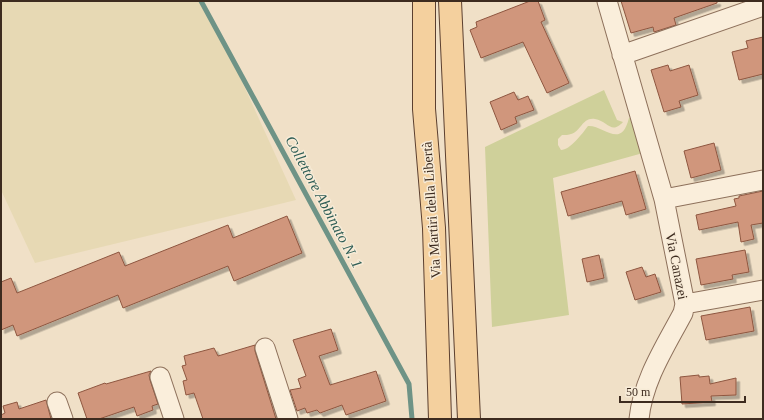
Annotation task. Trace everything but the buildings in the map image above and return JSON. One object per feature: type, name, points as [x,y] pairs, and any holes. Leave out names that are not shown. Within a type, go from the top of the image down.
[{"type":"main road","name":"Via Martiri della Libertà","points":[[424,1],[424,109],[434,228],[440,419]]},
{"type":"main road","name":"Via Martiri della Libertà","points":[[450,1],[469,419]]},
{"type":"street","name":"Via Canazei","points":[[607,1],[664,199],[685,304],[683,313],[651,374],[645,391],[639,419]]},
{"type":"street","points":[[622,55],[763,6]]},
{"type":"street","points":[[664,199],[763,180]]},
{"type":"street","points":[[685,304],[763,290]]},
{"type":"street","points":[[264,348],[288,419]]},
{"type":"street","points":[[160,376],[174,419]]},
{"type":"shaded area","points":[[1,1],[200,1],[239,75],[296,200],[35,263],[1,190]]},
{"type":"green space","points":[[604,90],[617,120],[623,122],[619,126],[612,127],[599,120],[587,120],[574,133],[562,135],[558,139],[558,145],[561,150],[572,145],[588,126],[612,134],[617,134],[621,133],[626,127],[629,118],[632,117],[643,153],[553,178],[569,315],[492,327],[485,147]]},
{"type":"waterway","name":"Collettore Abbinato N. 1","points":[[201,1],[409,384],[412,419]]}]
